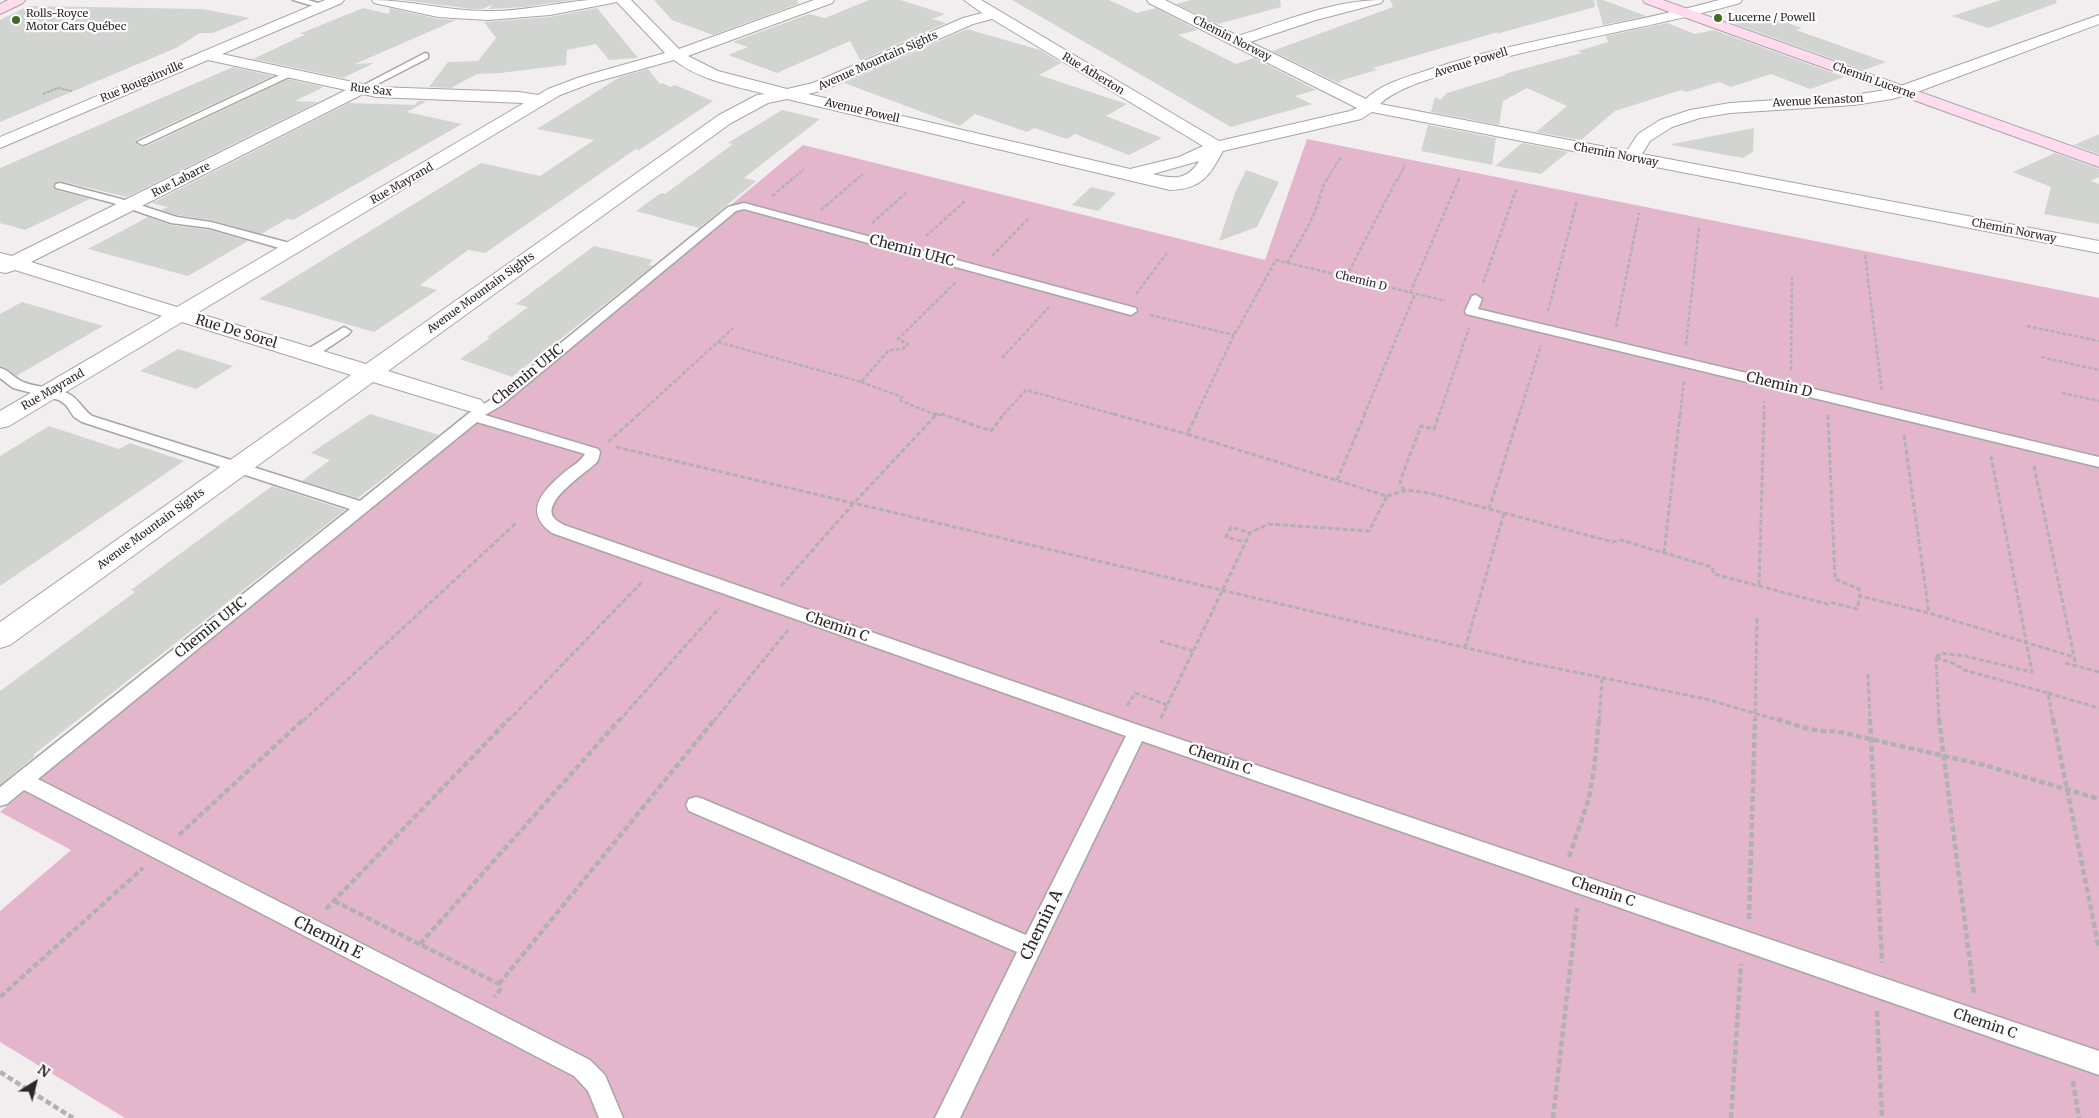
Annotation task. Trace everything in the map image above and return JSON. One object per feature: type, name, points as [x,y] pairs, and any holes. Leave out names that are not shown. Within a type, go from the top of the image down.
[{"type":"main road","points":[[0,10],[18,0]]},
{"type":"main road","name":"Chemin Lucerne","points":[[1650,0],[2099,162]]},
{"type":"street","points":[[379,0],[432,12],[478,16],[544,12],[611,0]]},
{"type":"street","name":"Avenue Powell","points":[[623,0],[677,54],[694,67],[715,76],[1170,184],[1189,183],[1198,178],[1216,147],[1360,114],[1370,107],[1379,96],[1410,82],[1483,58],[1542,43],[1688,14],[1735,0]]},
{"type":"street","name":"Rue Mayrand","points":[[0,422],[560,89],[712,44],[827,0]]},
{"type":"street","name":"Rue Atherton","points":[[971,0],[1216,147]]},
{"type":"street","name":"Chemin Norway","points":[[1154,0],[1348,98],[1370,107],[2099,247]]},
{"type":"street","points":[[1236,42],[1311,17],[1376,0]]},
{"type":"street","name":"Rue Bougainville","points":[[0,143],[330,3]]},
{"type":"street","name":"Avenue Mountain Sights","points":[[0,637],[725,119],[763,99],[818,88],[968,21],[994,14]]},
{"type":"street","name":"Avenue Kenaston","points":[[1631,158],[1635,148],[1653,133],[1672,122],[1700,113],[1754,104],[1854,100],[1902,91],[2099,19]]},
{"type":"street","name":"Rue Sax","points":[[204,56],[361,89],[396,93],[519,97],[542,100]]},
{"type":"street","name":"Rue Labarre","points":[[4,264],[128,206],[361,89]]},
{"type":"street","name":"Rue De Sorel","points":[[4,264],[180,315],[477,410]]},
{"type":"lane","points":[[297,0],[330,3]]},
{"type":"lane","points":[[361,89],[425,56]]},
{"type":"lane","points":[[142,142],[288,74]]},
{"type":"lane","points":[[60,186],[200,225],[211,224],[293,248]]},
{"type":"lane","name":"Chemin UHC","points":[[0,798],[204,630],[362,507],[477,410],[497,402],[729,211],[739,207],[757,209],[1130,311]]},
{"type":"lane","name":"Chemin D","points":[[1479,294],[1472,311],[2099,462]]},
{"type":"lane","points":[[308,355],[344,331]]},
{"type":"lane","points":[[0,372],[18,385],[68,399],[79,414],[87,419],[362,507]]},
{"type":"lane","name":"Chemin C","points":[[477,410],[594,452],[591,458],[553,492],[545,503],[543,508],[545,518],[552,526],[558,529],[1137,732],[2099,1063]]},
{"type":"lane","name":"Chemin A","points":[[947,1118],[1137,732]]},
{"type":"lane","name":"Chemin E","points":[[23,780],[582,1068],[596,1083],[611,1118]]},
{"type":"lane","points":[[696,806],[1031,948]]},
{"type":"path","points":[[43,94],[58,88],[74,91]]},
{"type":"path","points":[[1287,263],[1307,229],[1318,204],[1322,187],[1340,158]]},
{"type":"path","points":[[1346,277],[1406,165]]},
{"type":"path","points":[[768,200],[804,169]]},
{"type":"path","points":[[819,212],[864,174]]},
{"type":"path","points":[[1410,293],[1460,177]]},
{"type":"path","points":[[1479,294],[1516,190]]},
{"type":"path","points":[[866,228],[907,192]]},
{"type":"path","points":[[1546,318],[1577,201]]},
{"type":"path","points":[[921,242],[965,202]]},
{"type":"path","points":[[1616,330],[1639,213]]},
{"type":"path","points":[[988,260],[1030,217]]},
{"type":"path","points":[[1686,350],[1699,226]]},
{"type":"path","points":[[1133,298],[1167,253]]},
{"type":"path","points":[[1865,255],[1882,396]]},
{"type":"path","name":"Chemin D","points":[[1234,335],[1276,260],[1446,301]]},
{"type":"path","points":[[861,382],[889,350],[903,349],[908,344],[898,339],[960,277]]},
{"type":"path","points":[[1791,373],[1792,277]]},
{"type":"path","points":[[1338,480],[1415,294]]},
{"type":"path","points":[[1002,358],[1053,303]]},
{"type":"path","points":[[1149,314],[1234,335],[1187,434]]},
{"type":"path","points":[[1404,490],[1400,481],[1421,426],[1434,429],[1470,325]]},
{"type":"path","points":[[2026,326],[2099,341]]},
{"type":"path","points":[[606,444],[733,328]]},
{"type":"path","points":[[718,342],[861,382],[902,397],[899,400],[933,412],[936,415]]},
{"type":"path","points":[[1489,509],[1542,342]]},
{"type":"path","points":[[2041,357],[2099,370]]},
{"type":"path","points":[[1664,553],[1684,377]]},
{"type":"path","points":[[780,587],[853,504],[936,415],[942,414],[991,431],[1012,404],[1026,390],[1187,434],[1387,496],[1404,490],[1429,493],[1526,520],[1532,519],[1612,542],[1621,540],[1712,567],[1714,574],[1827,604],[1833,603],[1858,610],[1859,588],[1835,579],[1828,412]]},
{"type":"path","points":[[2062,393],[2099,401]]},
{"type":"path","points":[[1758,586],[1764,396]]},
{"type":"path","points":[[1903,429],[1928,613]]},
{"type":"path","points":[[616,447],[1222,592],[1602,679],[1706,699],[1814,730],[1824,732],[1835,731],[1943,755],[2099,798]]},
{"type":"path","points":[[1936,657],[1941,653],[1964,656],[2032,672],[1990,450]]},
{"type":"path","points":[[2033,460],[2076,666]]},
{"type":"path","points":[[1160,720],[1250,533],[1268,524],[1369,531],[1387,502],[1387,496]]},
{"type":"path","points":[[1465,648],[1504,513]]},
{"type":"path","points":[[0,997],[161,852],[516,524]]},
{"type":"path","points":[[1246,542],[1226,537],[1231,527],[1250,533]]},
{"type":"path","points":[[308,928],[645,578]]},
{"type":"path","points":[[1860,596],[1928,613],[2074,657]]},
{"type":"path","points":[[420,944],[721,606]]},
{"type":"path","points":[[1749,920],[1757,616]]},
{"type":"path","points":[[480,1015],[500,990],[500,984],[795,622]]},
{"type":"path","points":[[1160,641],[1193,651]]},
{"type":"path","points":[[1936,657],[1955,664],[1964,670],[2099,708]]},
{"type":"path","points":[[1936,657],[1943,755],[1974,998]]},
{"type":"path","points":[[2064,663],[2099,672]]},
{"type":"path","points":[[1868,674],[1883,969]]},
{"type":"path","points":[[1568,860],[1571,846],[1589,800],[1602,679]]},
{"type":"path","points":[[1125,709],[1135,693],[1167,705]]},
{"type":"path","points":[[2048,693],[2099,949]]},
{"type":"path","points":[[334,901],[500,984]]},
{"type":"path","points":[[1553,1118],[1577,906]]},
{"type":"path","points":[[1731,1118],[1741,962]]},
{"type":"path","points":[[1877,1008],[1882,1118]]},
{"type":"path","points":[[0,1072],[74,1118]]},
{"type":"path","points":[[2072,1076],[2079,1118]]},
{"type":"shaded area","points":[[1307,139],[2099,298],[2099,1118],[125,1118],[0,1042],[0,911],[71,850],[0,812],[803,145],[1265,260]]},
{"type":"building","points":[[402,0],[572,0],[525,7],[489,9],[493,4],[482,9],[472,9]]},
{"type":"building","points":[[654,0],[797,0],[798,4],[713,35],[672,20]]},
{"type":"building","points":[[869,0],[900,0],[945,14],[932,19],[946,23],[859,61],[850,41],[777,73],[728,55],[748,47],[733,42],[809,14],[825,18]]},
{"type":"building","points":[[1012,0],[1109,0],[1137,13],[1156,8],[1198,30],[1178,35],[1236,64],[1254,58],[1316,90],[1295,96],[1312,104],[1231,127]]},
{"type":"building","points":[[1191,0],[1280,0],[1281,7],[1218,24],[1176,4]]},
{"type":"building","points":[[1390,0],[1594,0],[1595,7],[1496,34],[1498,32],[1373,68],[1377,70],[1339,81],[1343,82],[1338,83],[1272,51],[1393,7]]},
{"type":"building","points":[[1596,0],[1603,0],[1646,16],[1603,25]]},
{"type":"building","points":[[2001,0],[2056,0],[2057,3],[1988,28],[1952,16]]},
{"type":"building","points":[[28,6],[202,9],[250,18],[213,33],[200,33],[176,48],[0,122],[0,20]]},
{"type":"building","points":[[363,8],[389,14],[390,8],[438,19],[456,20],[355,64],[374,63],[343,78],[253,59],[306,34],[299,34]]},
{"type":"building","points":[[597,8],[638,58],[609,60],[596,44],[567,50],[566,65],[477,74],[451,88],[429,87],[448,62],[478,61],[496,38],[484,22],[550,17]]},
{"type":"building","points":[[1766,15],[1802,28],[1796,30],[1886,62],[1864,70],[1735,24]]},
{"type":"building","points":[[1667,23],[1695,34],[1714,30],[1844,77],[1810,89],[1771,74],[1731,87],[1719,82],[1687,92],[1681,90],[1615,111],[1581,140],[1536,132],[1567,106],[1527,88],[1503,101],[1499,125],[1431,112],[1435,97],[1440,100],[1447,93],[1506,75],[1504,74],[1582,53],[1578,51],[1608,42],[1606,36]]},
{"type":"building","points":[[967,29],[1040,50],[1061,63],[1039,75],[1127,104],[1106,116],[1162,138],[1129,155],[1075,134],[1067,139],[1034,128],[1027,132],[975,114],[960,126],[844,83]]},
{"type":"building","points":[[233,67],[273,76],[136,140],[135,143],[141,147],[147,146],[288,79],[324,87],[295,101],[318,102],[127,197],[60,181],[53,185],[56,190],[90,199],[25,230],[0,223],[0,168]]},
{"type":"building","points":[[648,69],[660,84],[663,83],[670,87],[675,85],[713,101],[639,150],[636,149],[485,253],[468,250],[420,285],[437,290],[374,332],[259,299],[481,163],[540,176],[594,140],[537,129],[620,77]]},
{"type":"building","points":[[418,101],[427,101],[407,112],[462,124],[293,220],[287,219],[261,234],[211,220],[177,215],[161,210],[168,207],[152,203],[349,103],[415,105]]},
{"type":"building","points":[[782,110],[820,119],[744,178],[756,181],[699,228],[636,211],[661,193],[665,194],[733,144],[728,143]]},
{"type":"building","points":[[1428,125],[1496,138],[1492,165],[1421,151]]},
{"type":"building","points":[[1754,128],[1753,152],[1743,158],[1672,145],[1672,144]]},
{"type":"building","points":[[2099,134],[2099,154],[2074,145]]},
{"type":"building","points":[[1522,143],[1568,152],[1541,174],[1495,166]]},
{"type":"building","points":[[2055,153],[2099,169],[2099,177],[2091,181],[2099,184],[2099,224],[2044,214],[2051,187],[2013,172]]},
{"type":"building","points":[[1246,170],[1279,182],[1257,227],[1219,241],[1235,193]]},
{"type":"building","points":[[1091,187],[1116,193],[1098,211],[1072,205]]},
{"type":"building","points":[[148,217],[170,225],[210,230],[248,241],[188,276],[88,249]]},
{"type":"building","points":[[594,246],[653,260],[648,265],[653,266],[512,377],[460,359],[490,338],[487,337],[528,307],[516,304]]},
{"type":"building","points":[[22,302],[103,326],[16,376],[0,366],[0,314]]},
{"type":"building","points":[[178,349],[233,366],[196,389],[140,371]]},
{"type":"building","points":[[370,414],[439,435],[358,498],[302,481],[330,460],[311,453]]},
{"type":"building","points":[[49,426],[119,449],[130,443],[184,461],[0,586],[0,456]]},
{"type":"building","points":[[272,486],[345,510],[33,755],[35,756],[0,785],[0,691],[135,592],[131,590]]},
{"type":"place","name":"Lucerne / Powell","points":[[1718,18]]},
{"type":"place","name":"Rolls-Royce Motor Cars Québec","points":[[16,20]]}]
